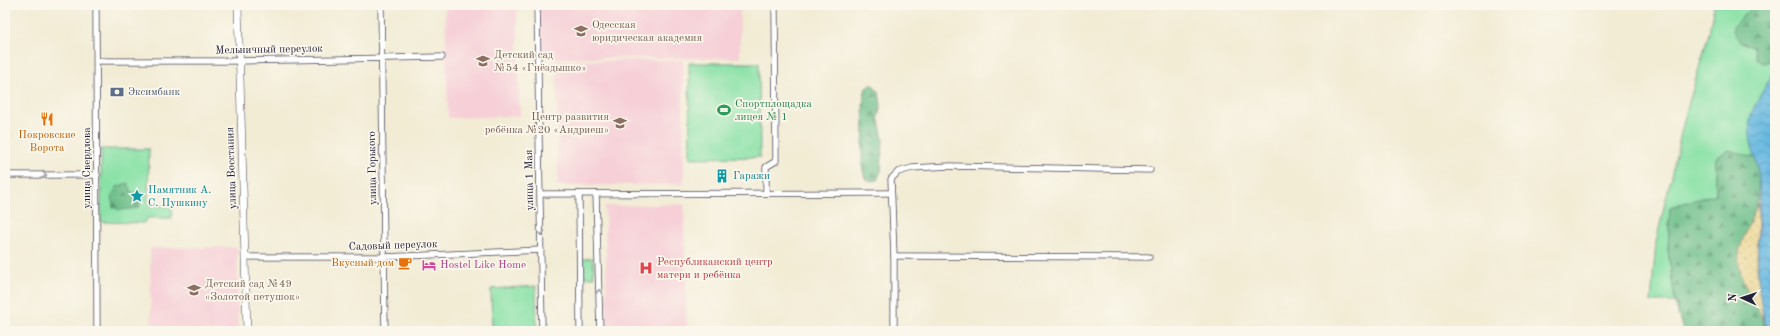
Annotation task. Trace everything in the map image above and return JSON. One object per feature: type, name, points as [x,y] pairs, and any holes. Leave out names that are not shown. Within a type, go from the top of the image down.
[{"type":"street","name":"улица Свердлова","points":[[96,5],[97,331]]},
{"type":"street","name":"улица Восстания","points":[[238,5],[246,331]]},
{"type":"street","name":"улица Горького","points":[[381,5],[386,331]]},
{"type":"street","name":"улица 1 Мая","points":[[538,5],[542,331]]},
{"type":"street","points":[[766,193],[766,167],[776,161],[775,5]]},
{"type":"street","name":"Мельничный переулок","points":[[97,61],[239,61],[442,57]]},
{"type":"street","points":[[894,331],[894,256],[890,193],[891,179],[898,172],[912,168],[950,166],[1150,170]]},
{"type":"street","points":[[5,175],[97,175]]},
{"type":"street","points":[[541,194],[890,193]]},
{"type":"street","points":[[579,194],[580,331]]},
{"type":"street","points":[[596,194],[600,331]]},
{"type":"street","name":"Садовый переулок","points":[[245,258],[384,257],[541,250]]},
{"type":"street","points":[[894,256],[1148,257]]},
{"type":"shaded area","name":"Детский сад №54 «Гнёздышко»","points":[[445,5],[517,5],[520,116],[448,118]]},
{"type":"shaded area","points":[[537,5],[740,5],[740,58],[538,58]]},
{"type":"shaded area","name":"Центр развития ребёнка №20 «Андриеш»","points":[[683,60],[684,184],[558,186],[557,61]]},
{"type":"shaded area","name":"Республиканский центр матери и ребёнка","points":[[684,204],[687,331],[607,331],[605,206]]},
{"type":"shaded area","name":"Детский сад №49 «Золотой петушок»","points":[[237,247],[238,331],[151,331],[150,248]]},
{"type":"green space","points":[[1714,5],[1752,5],[1750,10],[1733,26],[1754,47],[1763,63],[1775,59],[1772,74],[1757,101],[1750,121],[1750,132],[1756,158],[1729,150],[1716,158],[1716,194],[1670,207],[1668,250],[1675,302],[1651,302],[1656,242],[1684,120],[1709,33]]},
{"type":"green space","points":[[1752,5],[1775,5],[1775,59],[1763,63],[1756,58],[1754,47],[1746,45],[1739,40],[1734,34],[1733,30],[1733,26],[1750,10]]},
{"type":"green space","name":"Спортплощадка лицея № 1","points":[[689,63],[759,63],[760,157],[690,158]]},
{"type":"green space","points":[[872,84],[879,92],[881,106],[878,117],[883,139],[881,171],[877,180],[871,181],[866,180],[862,156],[864,100],[866,88]]},
{"type":"green space","points":[[101,149],[149,149],[148,205],[172,206],[172,218],[148,218],[144,223],[101,222]]},
{"type":"green space","points":[[1729,150],[1756,158],[1759,185],[1758,197],[1752,219],[1739,254],[1767,331],[1683,331],[1675,302],[1668,250],[1670,207],[1716,194],[1716,158]]},
{"type":"green space","points":[[128,183],[132,193],[136,193],[139,196],[140,206],[138,208],[120,210],[113,207],[112,196],[117,187]]},
{"type":"green space","points":[[593,258],[594,277],[584,277],[583,259]]},
{"type":"green space","points":[[536,286],[537,331],[492,331],[491,289]]},
{"type":"sand","points":[[1758,202],[1757,269],[1764,321],[1743,280],[1739,263],[1742,243]]},
{"type":"water","points":[[1775,70],[1775,331],[1767,331],[1762,312],[1758,275],[1759,182],[1750,137],[1750,122],[1760,95]]},
{"type":"place","name":"Одесская юридическая академия","points":[[581,31]]},
{"type":"place","name":"Детский сад №54 «Гнёздышко»","points":[[483,61]]},
{"type":"place","name":"Эксимбанк","points":[[117,92]]},
{"type":"place","name":"Спортплощадка лицея № 1","points":[[724,110]]},
{"type":"place","name":"Покровские Ворота","points":[[47,119]]},
{"type":"place","name":"Центр развития ребёнка №20 «Андриеш»","points":[[620,123]]},
{"type":"place","name":"Гаражи","points":[[722,176]]},
{"type":"place","name":"Памятник А. С. Пушкину","points":[[137,196]]},
{"type":"place","name":"Вкусный дом","points":[[405,263]]},
{"type":"place","name":"Hostel Like Home","points":[[429,265]]},
{"type":"place","name":"Республиканский центр матери и ребёнка","points":[[646,268]]},
{"type":"place","name":"Детский сад №49 «Золотой петушок»","points":[[194,290]]}]
